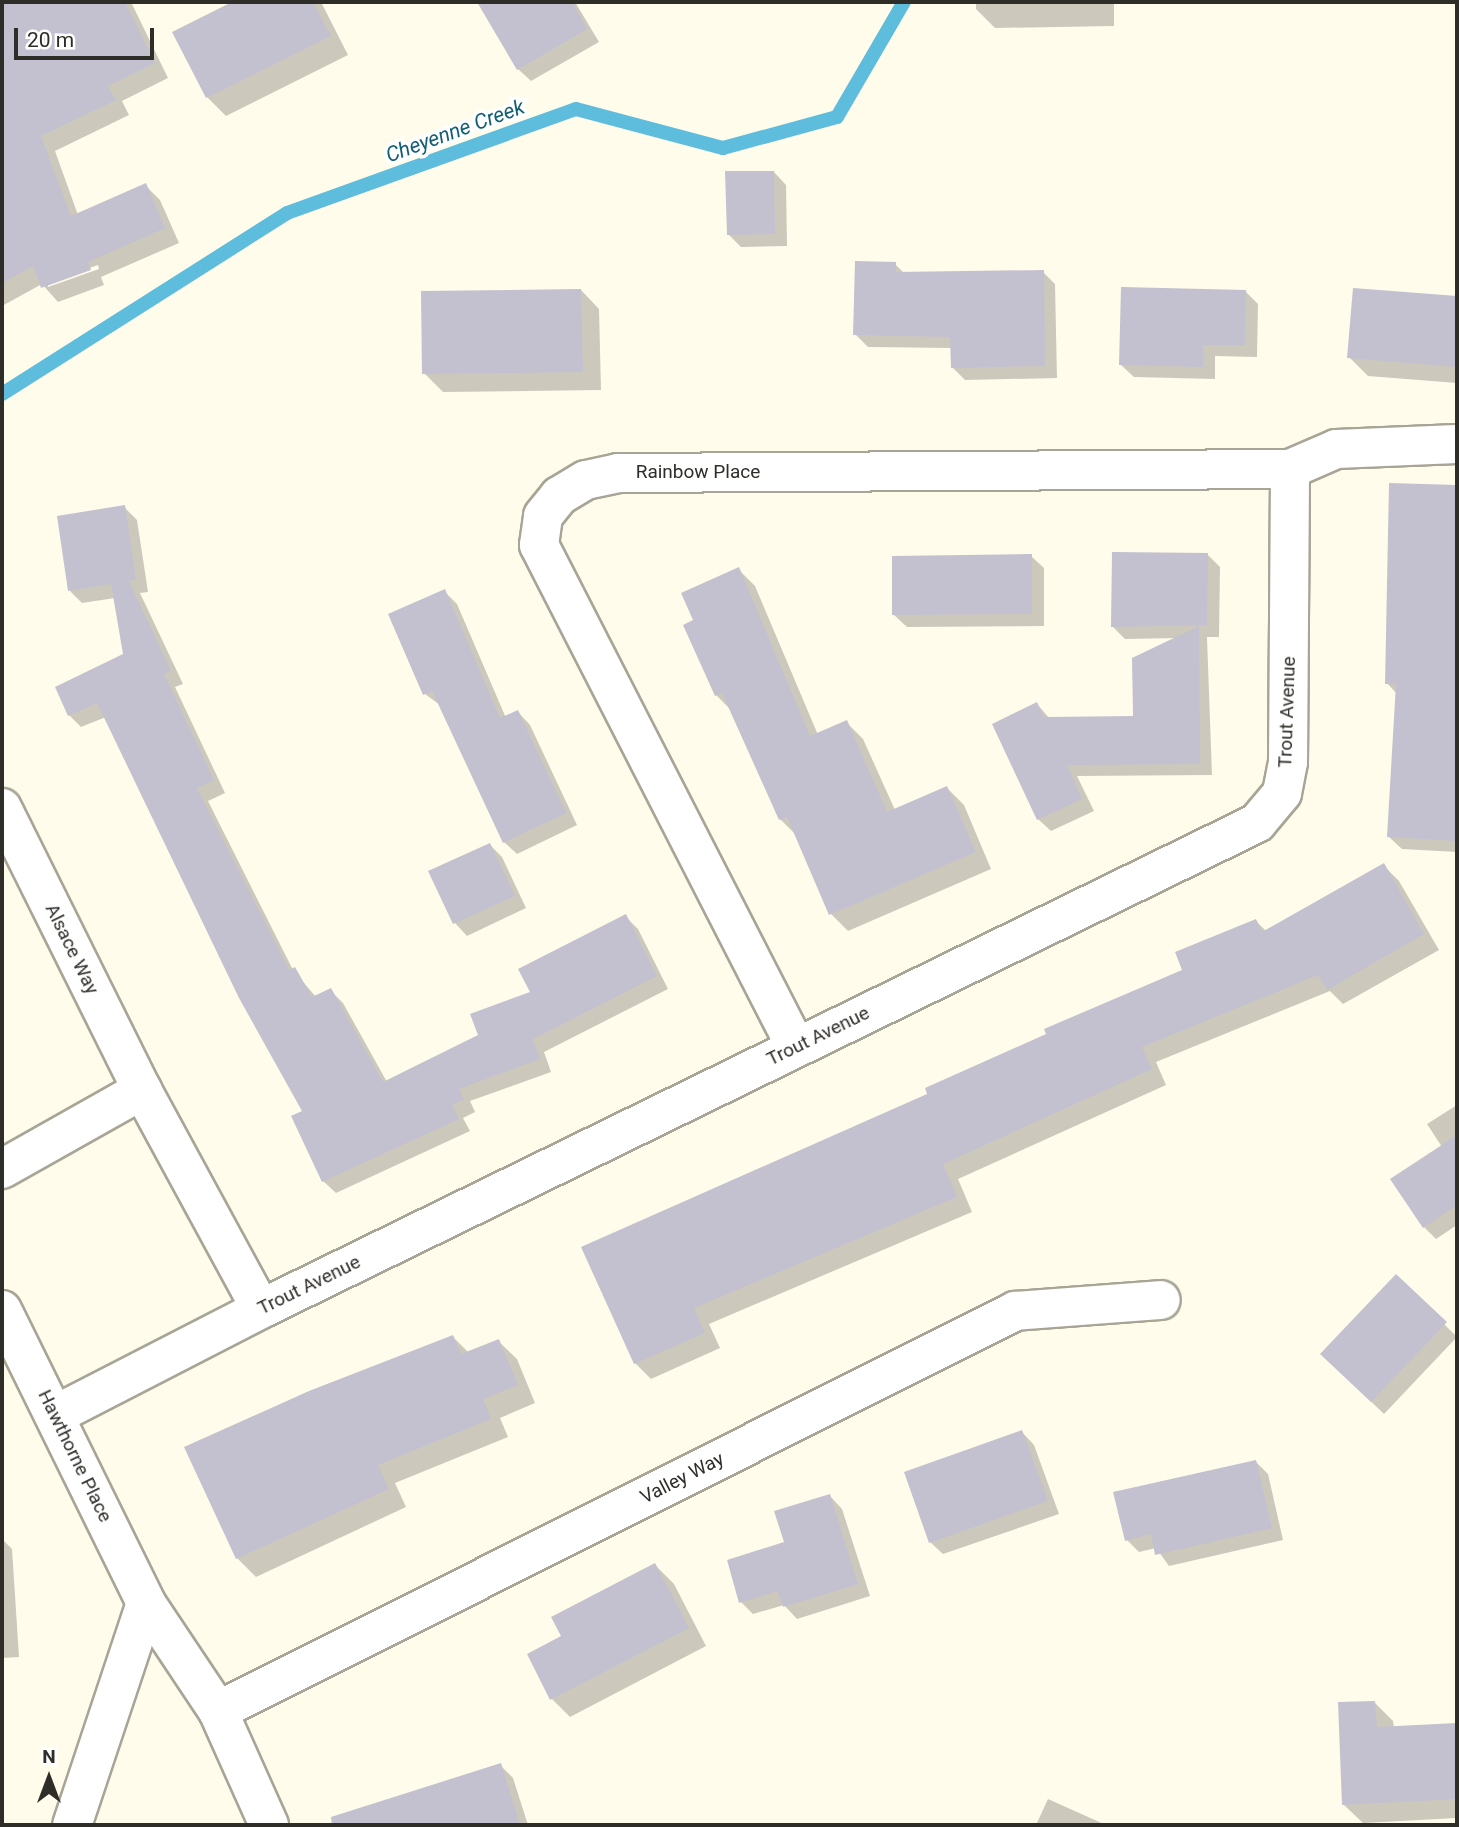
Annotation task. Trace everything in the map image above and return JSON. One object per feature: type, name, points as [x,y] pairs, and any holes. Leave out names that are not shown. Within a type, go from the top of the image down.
[{"type":"street","name":"Rainbow Place","points":[[796,1047],[539,545],[543,516],[559,496],[586,480],[618,472],[1290,470],[1336,449],[1457,444]]},
{"type":"street","name":"Trout Avenue","points":[[55,1415],[261,1308],[1257,823],[1282,793],[1288,762],[1290,470]]},
{"type":"street","name":"Alsace Way","points":[[2,808],[142,1090],[261,1308]]},
{"type":"street","points":[[2,1169],[142,1090]]},
{"type":"street","name":"Valley Way","points":[[218,1711],[1015,1311],[1161,1300]]},
{"type":"street","name":"Hawthorne Place","points":[[2,1310],[146,1604],[218,1711],[269,1825]]},
{"type":"street","points":[[72,1825],[146,1604]]},
{"type":"building","points":[[2,2],[125,2],[155,63],[108,86],[116,100],[41,136],[71,216],[146,183],[165,228],[88,262],[91,270],[41,288],[33,266],[2,283]]},
{"type":"building","points":[[232,2],[313,2],[331,36],[206,98],[172,32]]},
{"type":"building","points":[[477,2],[572,2],[587,29],[517,70]]},
{"type":"building","points":[[725,171],[774,171],[775,234],[727,235]]},
{"type":"building","points":[[855,261],[896,262],[896,272],[1044,270],[1045,366],[951,368],[950,337],[853,335]]},
{"type":"building","points":[[1121,287],[1246,290],[1245,345],[1203,345],[1203,367],[1119,365]]},
{"type":"building","points":[[1353,288],[1457,296],[1457,367],[1347,358]]},
{"type":"building","points":[[581,289],[583,372],[422,374],[421,291]]},
{"type":"building","points":[[1389,483],[1457,485],[1457,841],[1387,837],[1396,684],[1385,684]]},
{"type":"building","points":[[125,505],[136,580],[129,581],[171,671],[164,674],[214,780],[197,788],[289,970],[295,967],[312,997],[331,988],[383,1082],[478,1035],[470,1014],[530,992],[518,969],[626,914],[657,976],[533,1039],[540,1059],[459,1089],[464,1099],[452,1105],[459,1119],[322,1182],[291,1116],[302,1111],[239,998],[97,703],[68,716],[55,687],[123,654],[111,584],[68,591],[57,516]]},
{"type":"building","points":[[1112,552],[1208,553],[1207,625],[1111,627]]},
{"type":"building","points":[[1032,554],[1032,614],[892,615],[892,556]]},
{"type":"building","points":[[739,567],[810,736],[847,720],[887,812],[947,786],[976,852],[829,915],[787,817],[779,820],[722,693],[715,696],[683,625],[693,620],[681,593]]},
{"type":"building","points":[[445,589],[500,718],[518,710],[566,813],[503,843],[432,691],[423,695],[388,614]]},
{"type":"building","points":[[1199,626],[1200,764],[1067,765],[1082,799],[1037,820],[992,724],[1037,702],[1044,717],[1133,716],[1132,658]]},
{"type":"building","points":[[490,843],[515,896],[453,924],[428,871]]},
{"type":"building","points":[[1384,863],[1424,934],[1327,990],[1318,975],[1142,1047],[1152,1069],[943,1164],[957,1197],[694,1308],[705,1333],[634,1364],[581,1247],[927,1094],[925,1088],[1046,1034],[1044,1029],[1182,970],[1175,952],[1256,919],[1262,932]]},
{"type":"building","points":[[1457,1135],[1457,1205],[1423,1228],[1390,1179]]},
{"type":"building","points":[[1396,1274],[1447,1322],[1371,1402],[1320,1354]]},
{"type":"building","points":[[453,1335],[461,1354],[499,1339],[518,1385],[483,1399],[491,1419],[378,1465],[389,1489],[236,1559],[184,1447],[309,1391]]},
{"type":"building","points":[[1022,1430],[1048,1501],[929,1543],[904,1472]]},
{"type":"building","points":[[1256,1460],[1272,1528],[1155,1555],[1151,1534],[1125,1541],[1113,1492]]},
{"type":"building","points":[[830,1494],[858,1584],[783,1607],[778,1591],[739,1603],[727,1560],[784,1542],[774,1511]]},
{"type":"building","points":[[655,1563],[689,1628],[550,1700],[527,1654],[561,1636],[551,1617]]},
{"type":"building","points":[[1375,1701],[1377,1727],[1457,1723],[1457,1799],[1342,1805],[1338,1702]]},
{"type":"building","points":[[501,1763],[520,1825],[332,1825],[331,1817]]},
{"type":"waterway","name":"Cheyenne Creek","points":[[2,394],[287,213],[576,109],[723,148],[837,117],[904,2]]}]
